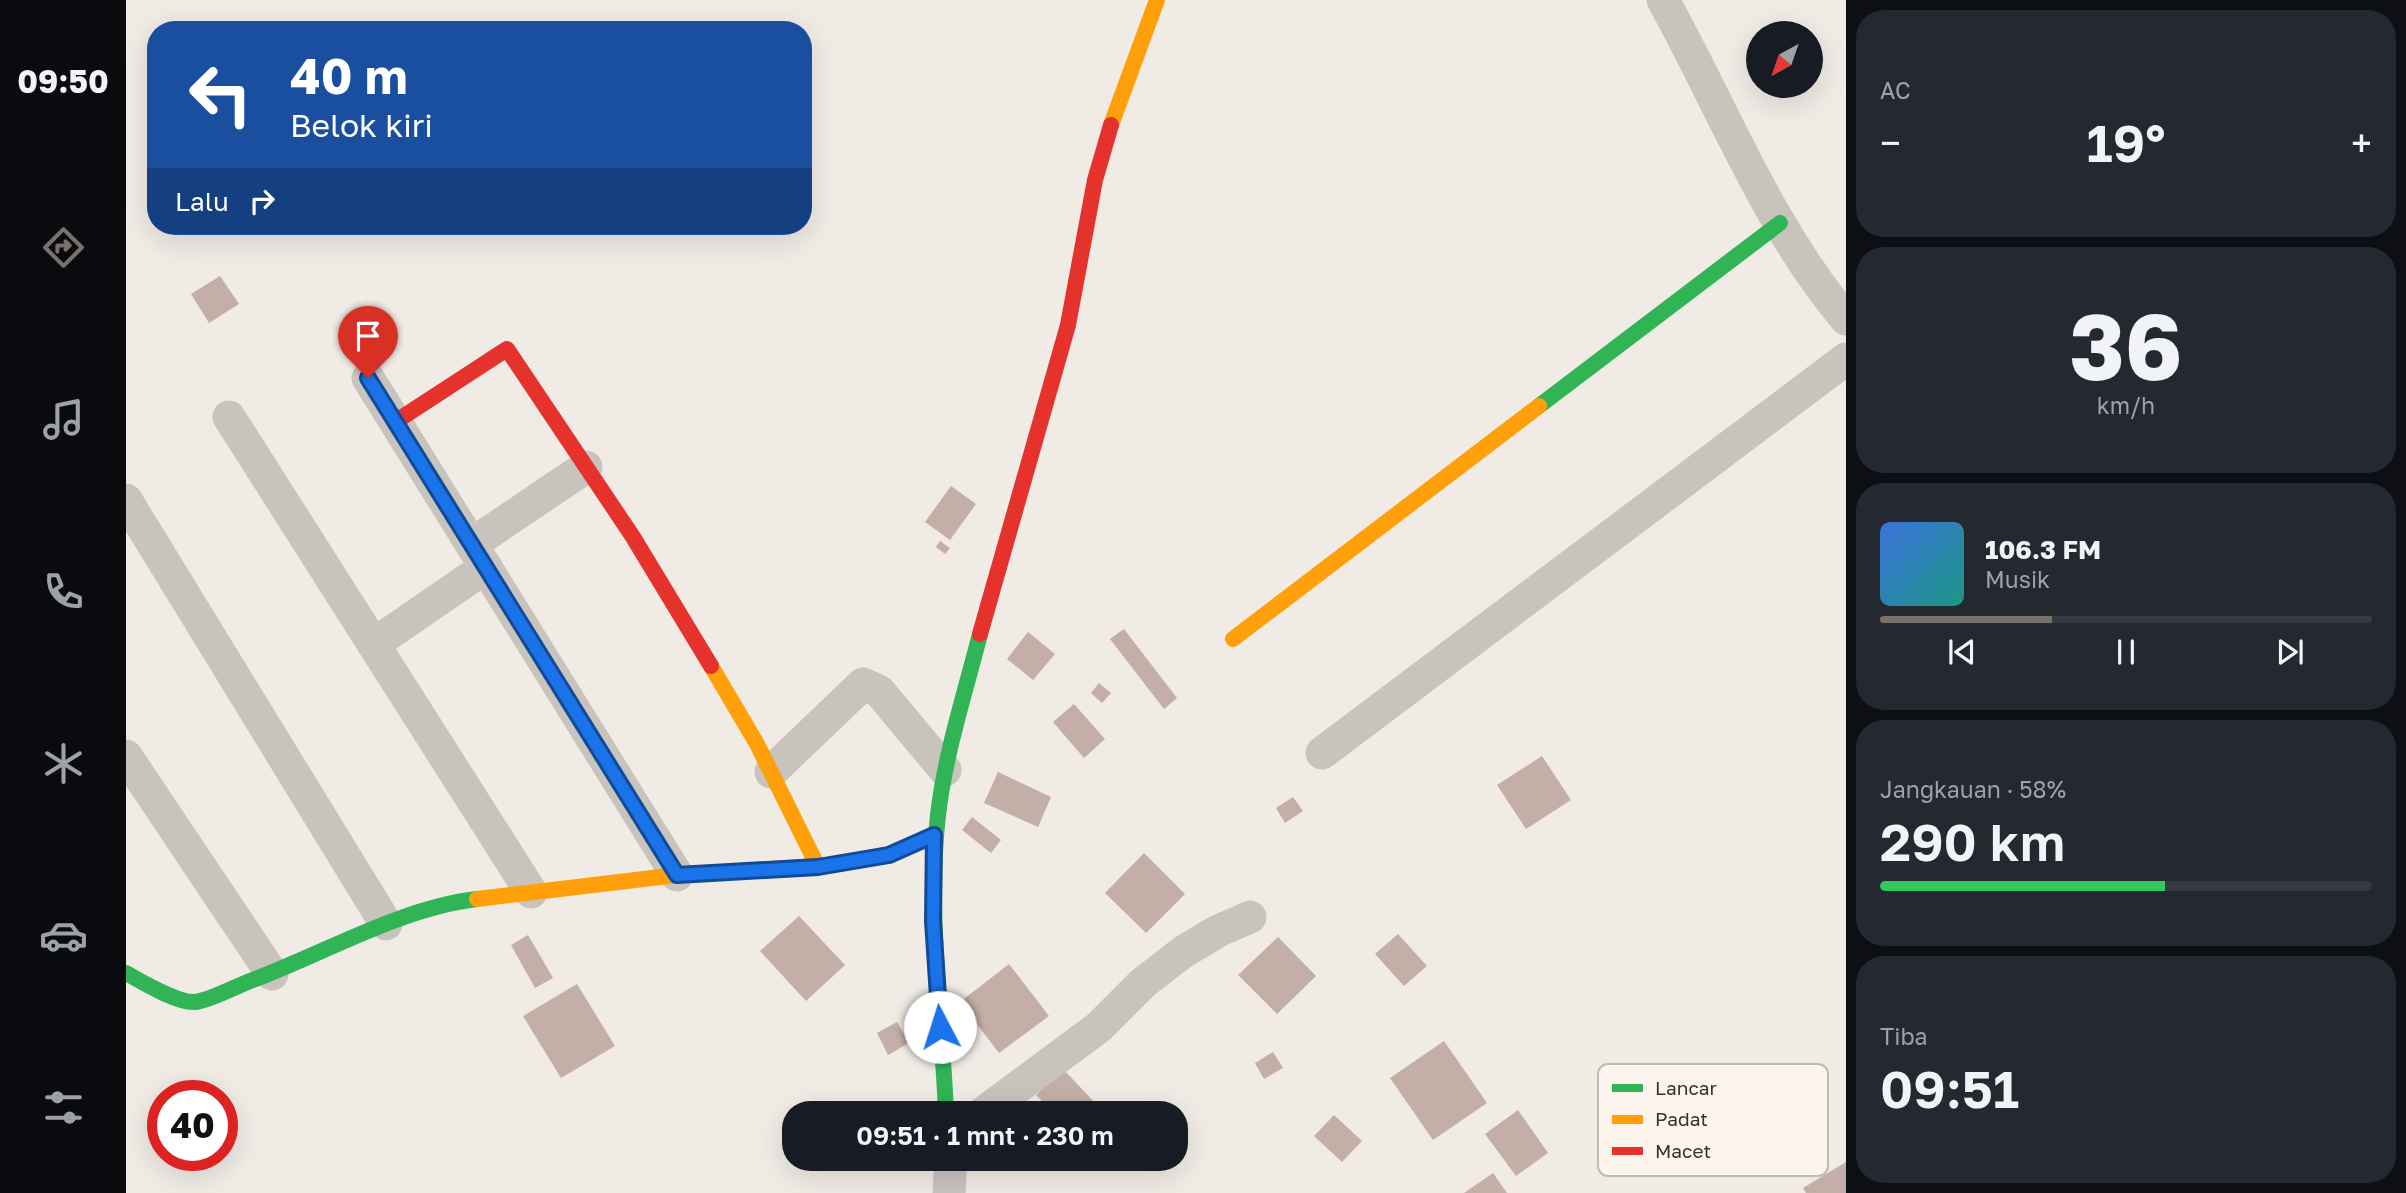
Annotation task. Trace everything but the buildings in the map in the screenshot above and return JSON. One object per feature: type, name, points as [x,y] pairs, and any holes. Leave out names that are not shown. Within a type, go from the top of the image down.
[{"type":"street","points":[[945,1101],[933,921],[934,835],[945,770],[999,566],[1068,325],[1099,168],[1115,111],[1157,0]]},
{"type":"street","points":[[1663,0],[1780,223],[1846,319]]},
{"type":"street","points":[[1233,639],[1780,223]]},
{"type":"street","points":[[395,422],[507,349],[632,537],[757,744],[818,867]]},
{"type":"street","points":[[1322,753],[1846,359]]},
{"type":"street","points":[[368,378],[677,875]]},
{"type":"street","points":[[229,416],[531,892]]},
{"type":"street","points":[[374,644],[586,467]]},
{"type":"street","points":[[126,500],[386,924]]},
{"type":"street","points":[[771,772],[863,684],[879,691],[945,770]]},
{"type":"street","points":[[126,756],[272,974]]},
{"type":"street","points":[[126,973],[157,991],[194,1002],[272,974],[386,924],[456,901],[677,875],[818,867],[889,855],[934,835]]},
{"type":"street","points":[[999,1101],[1099,1027],[1143,983],[1183,952],[1250,917]]},
{"type":"street","points":[[949,1193],[950,1171]]},
{"type":"traffic: fast","points":[[1539,406],[1780,223]]},
{"type":"traffic: fast","points":[[945,1101],[936,964],[935,852],[945,769],[980,634]]},
{"type":"traffic: fast","points":[[831,865],[889,854],[934,835]]},
{"type":"traffic: fast","points":[[126,973],[169,996],[201,1001],[391,922],[448,904],[477,899]]},
{"type":"traffic: slow","points":[[1111,125],[1157,0]]},
{"type":"traffic: slow","points":[[1233,639],[1539,406]]},
{"type":"traffic: slow","points":[[711,666],[757,744],[818,867]]},
{"type":"traffic: slow","points":[[477,899],[677,875],[831,865]]},
{"type":"traffic: jam","points":[[980,634],[1068,325],[1095,180],[1111,125]]},
{"type":"traffic: jam","points":[[395,422],[507,349],[633,537],[711,666]]},
{"type":"route","points":[[368,378],[677,875],[818,867],[889,855],[934,835],[933,921],[940,1027]]}]
